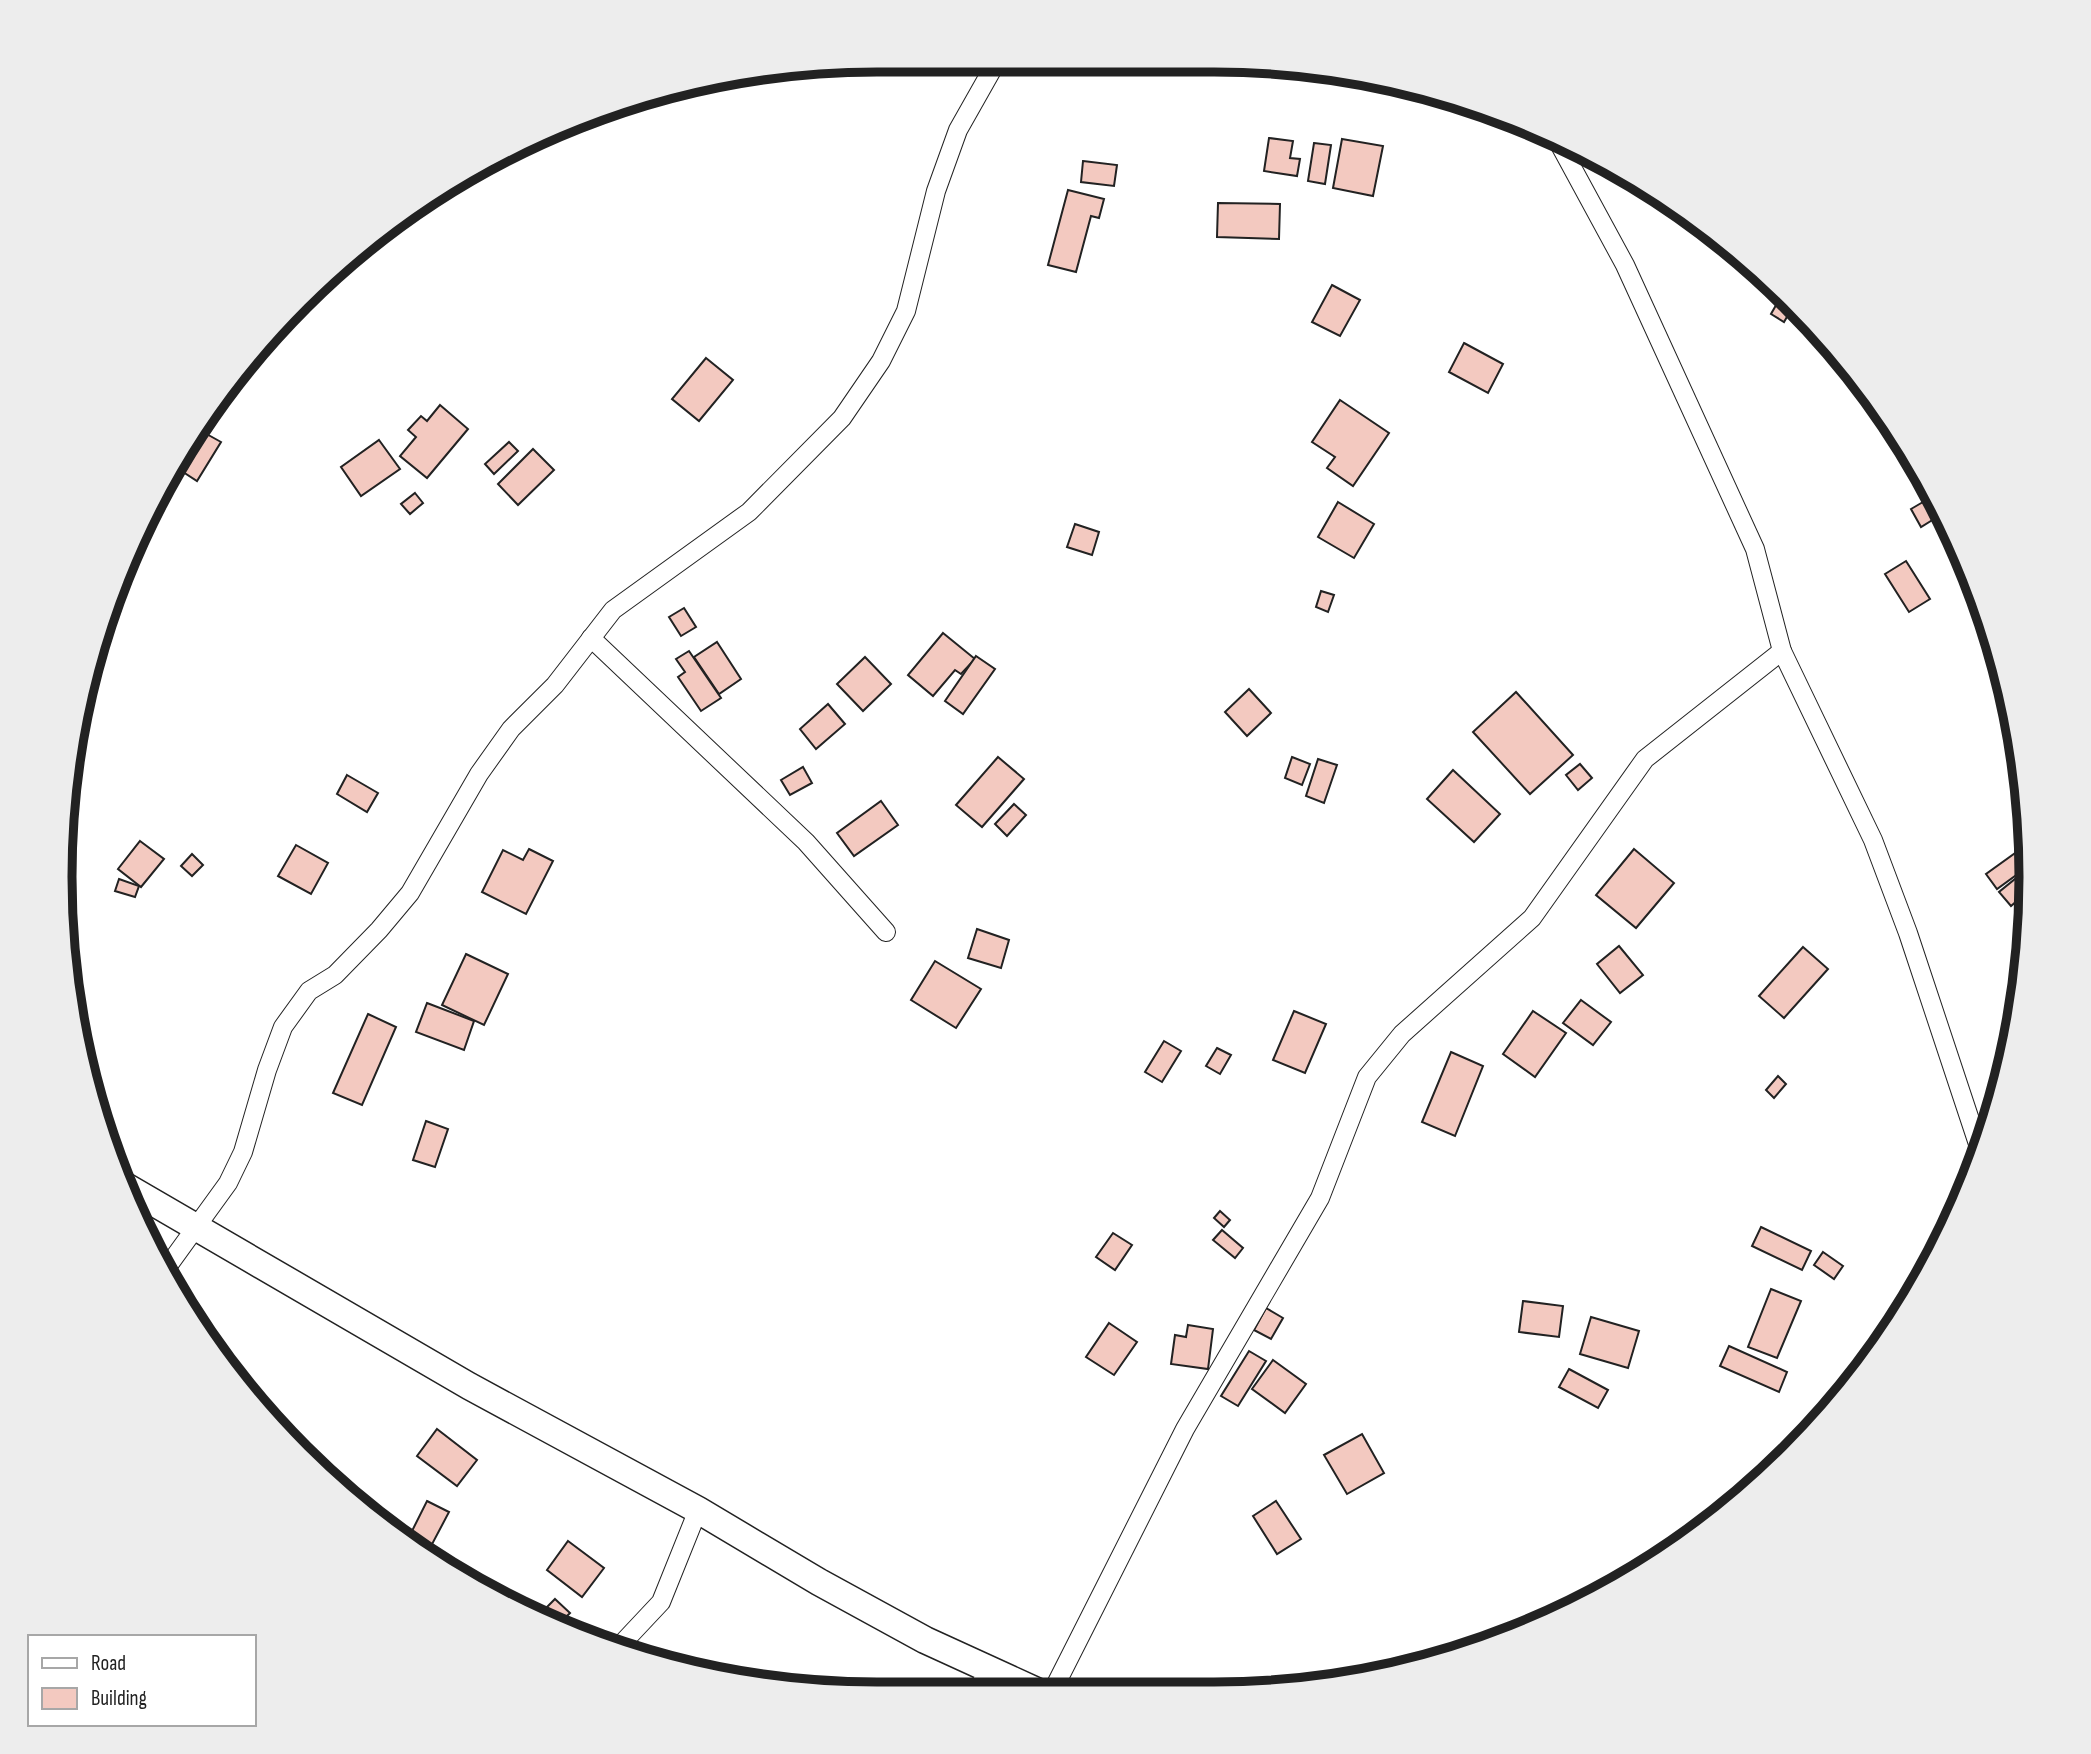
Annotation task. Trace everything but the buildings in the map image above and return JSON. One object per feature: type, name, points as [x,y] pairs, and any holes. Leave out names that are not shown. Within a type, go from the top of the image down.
[{"type":"street","points":[[171,1263],[228,1183],[243,1152],[267,1070],[284,1027],[309,991],[335,975],[410,893],[479,774],[511,729],[555,685],[613,610],[749,512],[842,418],[881,361],[906,311],[936,191],[958,130],[992,72]]},
{"type":"street","points":[[1565,153],[1625,265],[1755,548],[1782,651],[1873,840],[1909,933],[1976,1139]]},
{"type":"street","points":[[591,638],[807,842],[886,932]]},
{"type":"street","points":[[1057,1682],[1185,1429],[1320,1198],[1367,1077],[1402,1034],[1532,918],[1645,759],[1782,651]]},
{"type":"street","points":[[136,1192],[328,1306],[698,1510],[831,1589],[925,1640],[1016,1682]]},
{"type":"street","points":[[624,1642],[661,1602],[698,1510]]},
{"type":"street","points":[[982,1682],[991,1671]]}]
